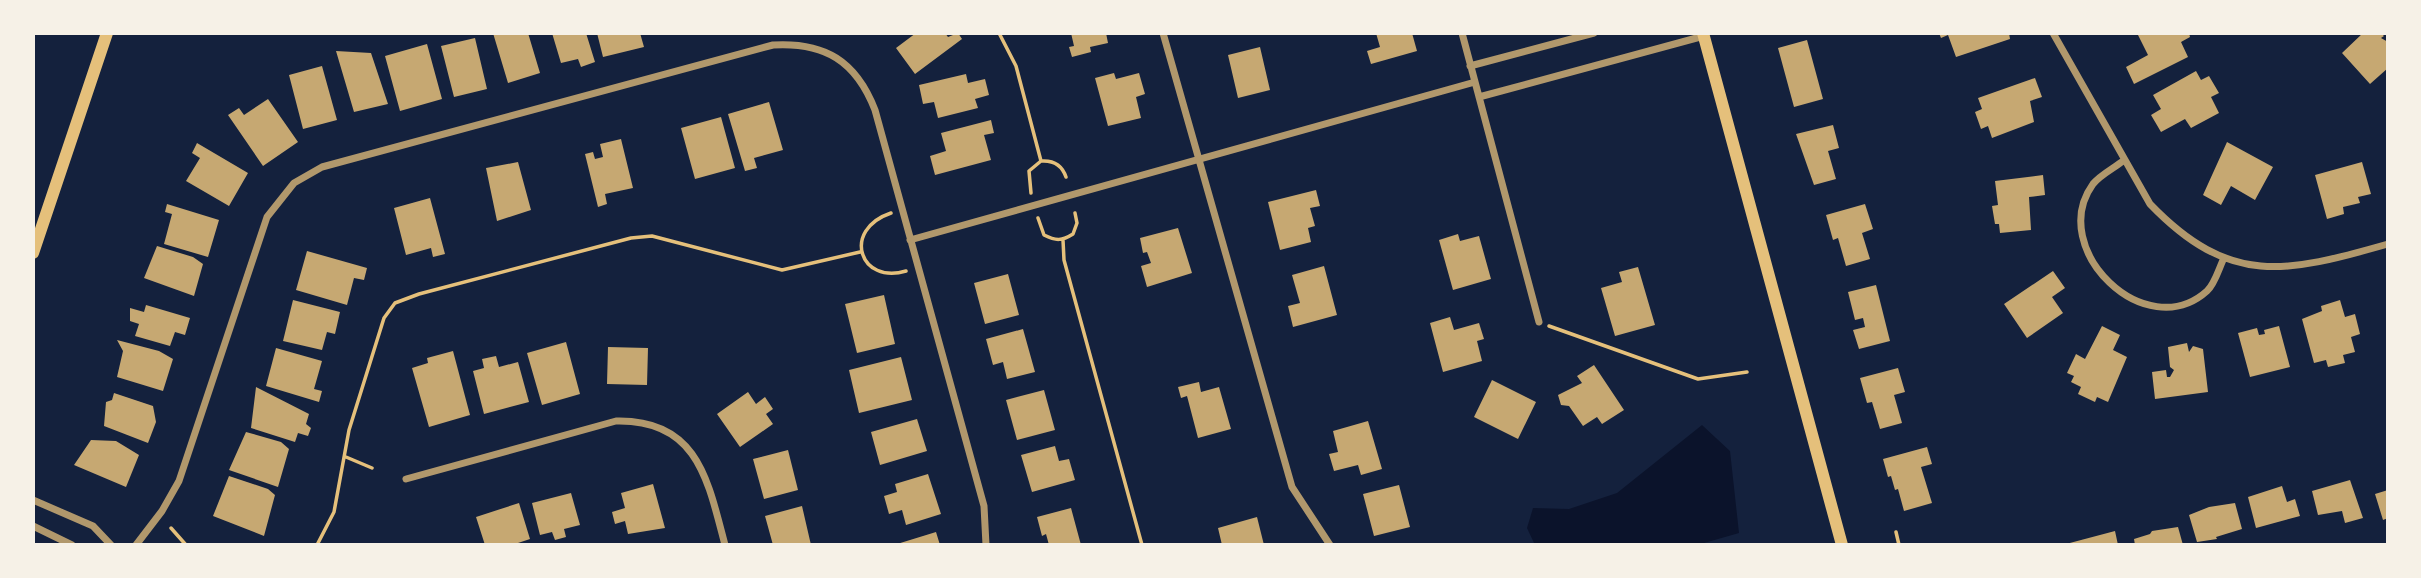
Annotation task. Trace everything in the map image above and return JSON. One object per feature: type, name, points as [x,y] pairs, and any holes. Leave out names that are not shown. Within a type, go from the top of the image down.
[{"type":"main road","points":[[33,253],[107,33]]},
{"type":"main road","points":[[1703,34],[1842,545]]},
{"type":"street","points":[[1163,33],[1292,487],[1331,545]]},
{"type":"street","points":[[1462,33],[1539,322]]},
{"type":"street","points":[[1471,65],[1594,33]]},
{"type":"street","points":[[2053,33],[2123,161],[2150,204],[2172,227],[2200,246],[2245,265],[2293,267],[2318,264],[2388,244]]},
{"type":"street","points":[[1479,97],[1703,34]]},
{"type":"street","points":[[136,545],[163,511],[179,481],[267,217],[294,183],[314,170],[773,45],[802,44],[836,57],[856,74],[868,92],[984,506],[986,545]]},
{"type":"street","points":[[910,240],[1198,157],[1475,82]]},
{"type":"street","points":[[2123,161],[2094,182],[2085,200],[2081,218],[2082,238],[2090,258],[2111,287],[2129,298],[2150,304],[2171,306],[2192,301],[2209,290],[2224,258]]},
{"type":"street","points":[[406,479],[616,421],[633,420],[663,429],[678,439],[702,466],[724,545]]},
{"type":"street","points":[[33,500],[93,526],[111,545]]},
{"type":"street","points":[[33,526],[72,545]]},
{"type":"path","points":[[999,33],[1016,66],[1041,161]]},
{"type":"path","points":[[1031,193],[1027,184],[1029,171],[1041,161],[1056,163],[1063,169],[1066,177]]},
{"type":"path","points":[[891,213],[870,223],[860,244],[860,252],[873,269],[893,275],[906,271]]},
{"type":"path","points":[[1038,218],[1044,235],[1063,240],[1073,234],[1077,223],[1075,213]]},
{"type":"path","points":[[317,545],[334,512],[349,430],[384,318],[395,303],[419,294],[631,237],[652,236],[782,270],[860,252]]},
{"type":"path","points":[[1063,240],[1064,260],[1142,545]]},
{"type":"path","points":[[1539,322],[1698,379],[1747,372]]},
{"type":"path","points":[[346,457],[372,468]]},
{"type":"path","points":[[171,528],[186,545]]},
{"type":"path","points":[[1896,531],[1899,545]]},
{"type":"water","points":[[1702,425],[1730,451],[1739,533],[1697,545],[1535,545],[1527,528],[1533,508],[1569,509],[1617,493]]},
{"type":"building","points":[[493,33],[528,33],[540,73],[508,83]]},
{"type":"building","points":[[552,33],[586,33],[595,62],[581,67],[578,59],[561,63]]},
{"type":"building","points":[[597,33],[640,33],[644,47],[603,57]]},
{"type":"building","points":[[916,33],[945,33],[948,37],[958,33],[962,39],[915,74],[896,48]]},
{"type":"building","points":[[1071,33],[1106,33],[1108,43],[1090,47],[1091,52],[1072,57],[1069,47],[1074,46]]},
{"type":"building","points":[[1376,33],[1412,33],[1417,51],[1371,64],[1367,51],[1380,47]]},
{"type":"building","points":[[1939,33],[2009,33],[2010,39],[1956,57],[1948,35],[1941,38]]},
{"type":"building","points":[[2137,33],[2189,33],[2190,37],[2181,42],[2188,57],[2134,84],[2126,67],[2148,55]]},
{"type":"building","points":[[2363,33],[2381,33],[2384,36],[2381,38],[2388,42],[2388,68],[2370,84],[2342,53]]},
{"type":"building","points":[[475,38],[487,89],[454,97],[441,46]]},
{"type":"building","points":[[1807,40],[1823,99],[1794,107],[1778,48]]},
{"type":"building","points":[[427,44],[442,99],[400,111],[385,56]]},
{"type":"building","points":[[1260,47],[1270,90],[1238,98],[1228,55]]},
{"type":"building","points":[[336,51],[371,53],[388,104],[354,112]]},
{"type":"building","points":[[322,66],[337,120],[303,129],[289,75]]},
{"type":"building","points":[[2196,71],[2201,80],[2209,76],[2219,93],[2211,97],[2219,113],[2191,128],[2185,119],[2161,132],[2151,115],[2161,109],[2153,95]]},
{"type":"building","points":[[1114,73],[1116,79],[1139,73],[1145,94],[1136,97],[1141,118],[1108,126],[1095,78]]},
{"type":"building","points":[[966,74],[968,83],[985,79],[989,95],[975,99],[978,108],[938,118],[934,102],[923,104],[919,85]]},
{"type":"building","points":[[2035,78],[2042,97],[2030,101],[2034,122],[1992,138],[1988,126],[1981,129],[1975,112],[1982,109],[1978,98]]},
{"type":"building","points":[[268,99],[298,142],[263,166],[228,115],[239,108],[244,115]]},
{"type":"building","points":[[769,102],[783,150],[754,158],[757,168],[745,171],[728,114]]},
{"type":"building","points":[[721,117],[735,168],[695,179],[681,128]]},
{"type":"building","points":[[991,120],[994,133],[984,135],[991,160],[935,175],[930,156],[946,151],[941,133]]},
{"type":"building","points":[[1833,125],[1839,148],[1828,151],[1836,179],[1814,185],[1796,134]]},
{"type":"building","points":[[621,139],[633,188],[605,194],[607,204],[598,207],[585,154],[593,152],[595,159],[603,157],[600,144]]},
{"type":"building","points":[[2227,142],[2273,167],[2255,200],[2231,186],[2221,205],[2203,195]]},
{"type":"building","points":[[197,143],[248,173],[229,206],[186,181],[200,158],[192,153]]},
{"type":"building","points":[[518,162],[531,210],[497,221],[486,168]]},
{"type":"building","points":[[2362,162],[2371,194],[2358,197],[2360,203],[2343,207],[2344,214],[2327,219],[2315,175]]},
{"type":"building","points":[[2043,175],[2045,195],[2029,197],[2031,230],[2000,233],[1999,224],[1995,224],[1992,206],[1998,205],[1995,181]]},
{"type":"building","points":[[1316,190],[1320,206],[1310,208],[1315,226],[1308,228],[1311,242],[1280,250],[1268,202]]},
{"type":"building","points":[[430,198],[445,254],[433,257],[431,248],[406,255],[394,208]]},
{"type":"building","points":[[167,204],[219,220],[208,257],[164,244],[172,214],[165,212]]},
{"type":"building","points":[[1865,204],[1873,229],[1862,233],[1870,259],[1846,266],[1838,238],[1833,240],[1826,215]]},
{"type":"building","points":[[1178,228],[1192,273],[1147,287],[1141,266],[1151,263],[1147,252],[1143,253],[1140,238]]},
{"type":"building","points":[[1458,234],[1460,241],[1479,236],[1491,279],[1453,290],[1439,240]]},
{"type":"building","points":[[157,246],[193,257],[203,264],[194,296],[144,278]]},
{"type":"building","points":[[307,251],[367,268],[364,280],[354,278],[347,305],[296,290]]},
{"type":"building","points":[[1324,266],[1337,315],[1293,327],[1288,306],[1300,303],[1292,275]]},
{"type":"building","points":[[1638,267],[1655,325],[1615,336],[1601,288],[1622,282],[1619,272]]},
{"type":"building","points":[[2053,271],[2065,288],[2052,297],[2063,313],[2027,338],[2004,304]]},
{"type":"building","points":[[1008,274],[1019,315],[985,324],[974,283]]},
{"type":"building","points":[[1876,285],[1890,341],[1859,349],[1853,330],[1865,327],[1863,318],[1855,320],[1848,292]]},
{"type":"building","points":[[884,295],[895,344],[857,353],[845,304]]},
{"type":"building","points":[[293,300],[340,312],[335,334],[327,332],[322,350],[283,341]]},
{"type":"building","points":[[2340,300],[2345,317],[2355,314],[2360,334],[2351,337],[2355,352],[2343,355],[2345,363],[2328,367],[2326,360],[2314,363],[2302,319],[2322,311],[2321,306]]},
{"type":"building","points":[[146,305],[190,318],[185,335],[175,332],[170,346],[135,336],[139,324],[130,321],[130,308],[144,312]]},
{"type":"building","points":[[1450,317],[1454,330],[1479,323],[1484,339],[1477,341],[1482,361],[1443,372],[1430,323]]},
{"type":"building","points":[[2102,326],[2120,335],[2113,350],[2127,357],[2108,402],[2097,397],[2095,402],[2078,394],[2081,387],[2071,382],[2074,376],[2067,373],[2076,354],[2085,359]]},
{"type":"building","points":[[2279,326],[2290,367],[2250,377],[2238,333],[2257,328],[2259,335],[2265,334],[2264,330]]},
{"type":"building","points":[[1023,329],[1035,372],[1007,379],[1003,362],[993,365],[986,339]]},
{"type":"building","points":[[117,340],[159,351],[173,359],[163,391],[117,377],[123,351]]},
{"type":"building","points":[[566,342],[580,394],[542,405],[527,353]]},
{"type":"building","points":[[2187,343],[2189,352],[2193,346],[2203,349],[2208,392],[2155,399],[2152,372],[2166,370],[2167,377],[2170,377],[2174,370],[2170,367],[2168,347]]},
{"type":"building","points":[[608,347],[648,348],[647,385],[607,384]]},
{"type":"building","points":[[276,348],[322,361],[314,389],[322,391],[319,402],[266,386]]},
{"type":"building","points":[[453,351],[470,415],[429,427],[412,368],[428,363],[427,358]]},
{"type":"building","points":[[496,356],[499,367],[518,362],[529,402],[484,414],[473,371],[484,368],[482,359]]},
{"type":"building","points":[[901,357],[912,400],[859,413],[849,370]]},
{"type":"building","points":[[1594,365],[1624,410],[1602,424],[1597,417],[1583,426],[1569,406],[1561,405],[1558,395],[1582,383],[1577,376]]},
{"type":"building","points":[[1898,368],[1905,392],[1894,395],[1902,423],[1880,429],[1872,402],[1867,403],[1860,378]]},
{"type":"building","points":[[1492,380],[1536,402],[1518,439],[1474,417]]},
{"type":"building","points":[[1199,382],[1201,392],[1219,387],[1231,429],[1198,438],[1187,396],[1181,398],[1178,387]]},
{"type":"building","points":[[256,387],[309,414],[306,424],[311,428],[308,436],[298,433],[295,442],[251,428]]},
{"type":"building","points":[[1044,390],[1055,430],[1017,440],[1006,400]]},
{"type":"building","points":[[748,392],[756,404],[765,397],[773,409],[766,414],[773,424],[740,447],[717,414]]},
{"type":"building","points":[[114,393],[153,406],[156,422],[148,443],[104,426],[106,402],[112,400]]},
{"type":"building","points":[[917,419],[927,451],[880,465],[871,432]]},
{"type":"building","points":[[1368,421],[1382,469],[1361,475],[1358,465],[1334,471],[1329,454],[1338,452],[1333,431]]},
{"type":"building","points":[[246,432],[281,442],[289,449],[278,487],[229,470]]},
{"type":"building","points":[[91,440],[116,441],[139,455],[126,487],[74,465]]},
{"type":"building","points":[[1055,446],[1059,461],[1069,459],[1075,480],[1032,492],[1021,455]]},
{"type":"building","points":[[1927,447],[1932,464],[1921,467],[1932,503],[1904,511],[1898,489],[1895,490],[1891,476],[1888,477],[1883,459]]},
{"type":"building","points":[[788,450],[798,490],[764,499],[753,459]]},
{"type":"building","points":[[928,474],[941,514],[906,525],[902,510],[889,514],[884,496],[897,492],[895,484]]},
{"type":"building","points":[[229,476],[268,489],[275,495],[264,536],[213,516]]},
{"type":"building","points":[[2350,480],[2363,518],[2345,523],[2342,511],[2318,515],[2312,491]]},
{"type":"building","points":[[653,484],[665,528],[628,534],[625,521],[615,524],[612,512],[625,508],[621,493]]},
{"type":"building","points":[[1399,485],[1410,527],[1374,536],[1363,494]]},
{"type":"building","points":[[2282,486],[2287,502],[2295,499],[2300,516],[2256,528],[2248,497]]},
{"type":"building","points":[[2388,490],[2388,518],[2383,520],[2375,494]]},
{"type":"building","points":[[571,493],[580,525],[564,529],[566,537],[555,540],[552,532],[540,535],[532,503]]},
{"type":"building","points":[[519,503],[530,539],[512,545],[485,545],[476,517]]},
{"type":"building","points":[[2235,503],[2242,529],[2216,537],[2217,539],[2197,542],[2189,515],[2209,507]]},
{"type":"building","points":[[802,506],[811,545],[773,545],[765,516]]},
{"type":"building","points":[[1071,508],[1081,545],[1049,545],[1046,534],[1042,536],[1037,517]]},
{"type":"building","points":[[1257,517],[1264,545],[1222,545],[1218,528]]},
{"type":"building","points":[[2178,527],[2183,545],[2135,545],[2134,539],[2152,531]]},
{"type":"building","points":[[2115,531],[2118,545],[2066,545],[2066,544]]},
{"type":"building","points":[[936,532],[940,545],[897,545],[897,544]]}]
